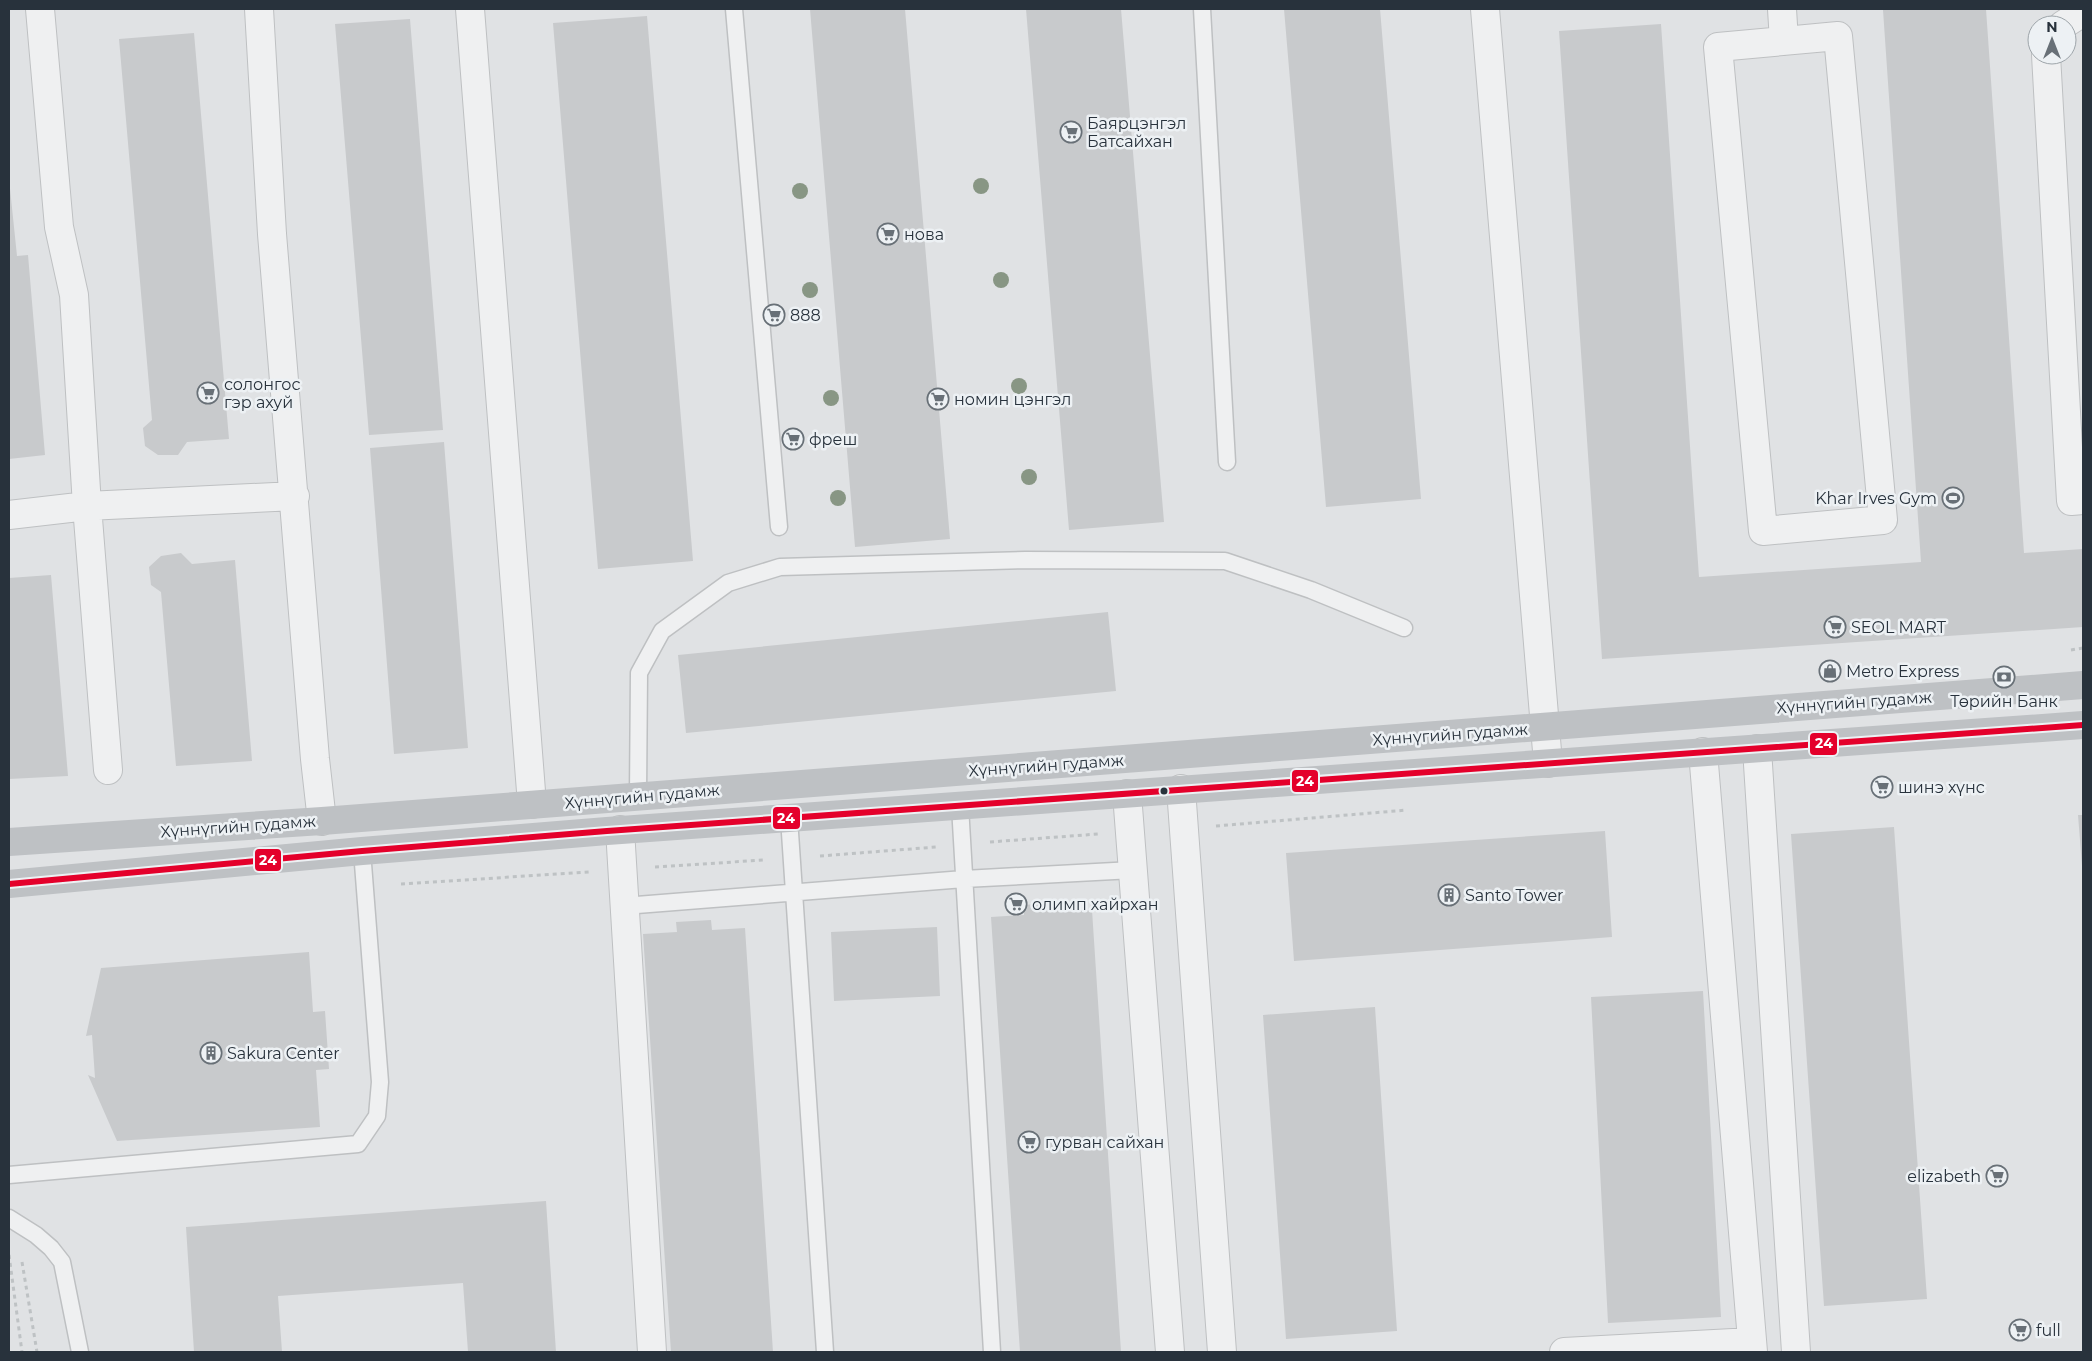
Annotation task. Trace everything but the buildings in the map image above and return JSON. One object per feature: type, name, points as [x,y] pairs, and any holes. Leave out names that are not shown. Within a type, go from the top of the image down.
[{"type":"main road","name":"Хүннүгийн гудамж","points":[[9,842],[322,821],[2083,685]]},
{"type":"main road","name":"Хүннүгийн гудамж","points":[[9,884],[362,851],[620,830],[2083,725]]},
{"type":"street","points":[[40,9],[59,227],[74,295],[87,506],[108,770]]},
{"type":"street","points":[[259,9],[272,234],[295,496],[315,759],[322,821]]},
{"type":"street","points":[[470,9],[532,804]]},
{"type":"street","points":[[1486,9],[1548,763]]},
{"type":"street","points":[[1782,9],[1784,41]]},
{"type":"street","points":[[1838,36],[1884,520],[1763,531],[1718,47],[1784,41],[1838,36]]},
{"type":"street","points":[[2047,65],[2071,501],[2083,500]]},
{"type":"street","points":[[9,515],[87,506],[295,496]]},
{"type":"street","points":[[1757,748],[1796,1352]]},
{"type":"street","points":[[1564,1352],[1753,1347],[1703,752]]},
{"type":"street","points":[[1181,789],[1222,1352]]},
{"type":"street","points":[[1127,794],[1170,1352]]},
{"type":"street","points":[[620,830],[652,1352]]},
{"type":"lane","points":[[734,9],[779,527]]},
{"type":"lane","points":[[1202,9],[1226,462]]},
{"type":"lane","points":[[638,796],[639,673],[662,630],[728,583],[780,567],[1025,560],[1225,561],[1311,590],[1404,628]]},
{"type":"lane","points":[[960,806],[992,1352]]},
{"type":"lane","points":[[789,818],[825,1352]]},
{"type":"lane","points":[[9,1175],[358,1144],[377,1116],[380,1082],[362,851]]},
{"type":"lane","points":[[624,906],[964,879],[1133,870]]},
{"type":"lane","points":[[12,1220],[51,1248],[62,1262],[80,1352]]},
{"type":"path","points":[[1184,828],[1410,810]]},
{"type":"path","points":[[365,887],[792,858],[1129,832]]},
{"type":"path","points":[[12,1220],[37,1352]]},
{"type":"path","points":[[9,1255],[22,1352]]},
{"type":"transit line","name":"24","points":[[9,884],[362,851],[607,831],[2083,725]]},
{"type":"place","name":"Баярцэнгэл Батсайхан","points":[[1071,132]]},
{"type":"place","name":"нова","points":[[888,234]]},
{"type":"place","name":"888","points":[[774,315]]},
{"type":"place","name":"солонгос гэр ахуй","points":[[208,393]]},
{"type":"place","name":"номин цэнгэл","points":[[938,399]]},
{"type":"place","name":"фреш","points":[[793,439]]},
{"type":"place","name":"Khar Irves Gym","points":[[1953,498]]},
{"type":"place","name":"SEOL MART","points":[[1835,627]]},
{"type":"place","name":"Metro Express","points":[[1830,671]]},
{"type":"place","name":"Төрийн Банк","points":[[2004,677]]},
{"type":"place","name":"шинэ хүнс","points":[[1882,787]]},
{"type":"place","name":"Santo Tower","points":[[1449,895]]},
{"type":"place","name":"олимп хайрхан","points":[[1016,904]]},
{"type":"place","name":"Sakura Center","points":[[211,1053]]},
{"type":"place","name":"гурван сайхан","points":[[1029,1142]]},
{"type":"place","name":"elizabeth","points":[[1997,1176]]},
{"type":"place","name":"full","points":[[2020,1330]]}]
